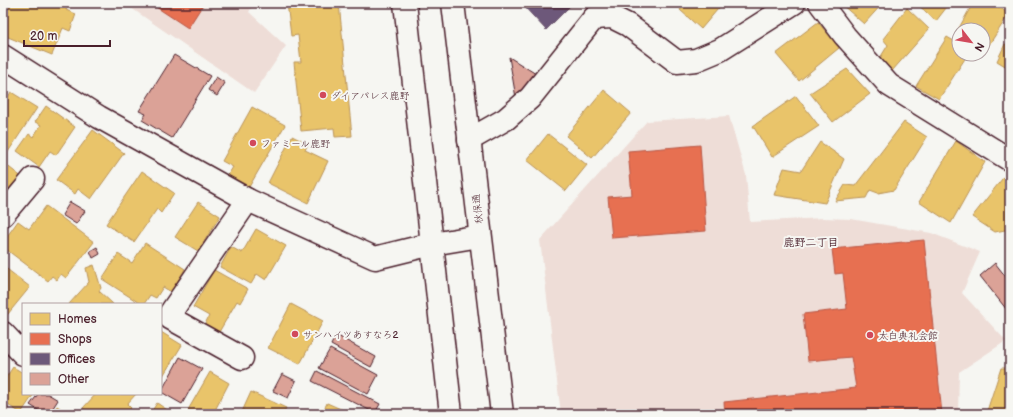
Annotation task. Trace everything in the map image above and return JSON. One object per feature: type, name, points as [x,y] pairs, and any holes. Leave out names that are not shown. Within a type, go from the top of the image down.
[{"type":"main road","points":[[404,3],[451,414]]},
{"type":"main road","name":"秋保通","points":[[453,3],[502,414]]},
{"type":"main road","points":[[469,140],[506,119],[530,98],[594,18],[612,17],[628,25],[677,62],[696,60],[720,50],[794,3]]},
{"type":"main road","points":[[820,3],[845,36],[889,85],[1010,160]]},
{"type":"main road","points":[[3,56],[99,117],[248,200],[375,258],[432,244],[480,236]]},
{"type":"main road","points":[[3,214],[33,179]]},
{"type":"main road","points":[[242,358],[170,318],[169,315],[248,200]]},
{"type":"main road","points":[[3,333],[22,353]]},
{"type":"shaded area","points":[[124,3],[254,3],[249,12],[286,46],[254,93]]},
{"type":"shaded area","points":[[729,116],[746,175],[750,222],[823,218],[851,219],[931,233],[980,252],[962,293],[1006,341],[959,372],[958,414],[561,414],[540,240],[647,121]]},
{"type":"building: Homes","points":[[3,3],[69,3],[66,10],[76,14],[70,31],[63,28],[52,55],[3,35]]},
{"type":"building: Homes","name":"ダイアパレス鹿野","points":[[287,3],[339,3],[352,136],[335,137],[334,128],[301,131],[294,62],[301,62],[298,35],[291,36]]},
{"type":"building: Homes","points":[[685,3],[723,3],[701,29],[680,10]]},
{"type":"building: Homes","points":[[883,3],[864,24],[841,4]]},
{"type":"building: Homes","points":[[916,3],[950,3],[936,21]]},
{"type":"building: Homes","points":[[973,3],[993,3],[1009,14],[991,42],[991,22],[962,22]]},
{"type":"building: Homes","points":[[907,8],[929,29],[892,71],[880,58],[888,45],[883,39]]},
{"type":"building: Homes","points":[[818,22],[839,48],[799,81],[776,54]]},
{"type":"building: Homes","points":[[947,37],[951,39],[951,62],[963,62],[939,99],[916,86]]},
{"type":"building: Homes","points":[[1005,44],[1010,46],[1010,69],[997,61]]},
{"type":"building: Homes","points":[[847,69],[870,94],[833,122],[810,93]]},
{"type":"building: Homes","points":[[604,90],[631,113],[592,158],[566,136]]},
{"type":"building: Homes","points":[[11,92],[37,108],[6,155],[3,153],[3,105]]},
{"type":"building: Homes","points":[[796,96],[819,126],[772,157],[753,126]]},
{"type":"building: Homes","points":[[46,106],[75,127],[56,155],[50,151],[39,167],[17,151],[29,134],[33,137],[41,125],[35,122]]},
{"type":"building: Homes","name":"ファミール鹿野","points":[[252,107],[285,125],[249,187],[228,175],[233,167],[222,161]]},
{"type":"building: Homes","points":[[904,122],[927,137],[894,190],[878,193],[870,190],[866,198],[835,201],[845,185],[855,186]]},
{"type":"building: Homes","points":[[93,130],[124,153],[91,199],[78,189],[75,194],[56,180]]},
{"type":"building: Homes","points":[[548,134],[587,165],[566,191],[527,160]]},
{"type":"building: Homes","points":[[292,136],[308,144],[305,150],[328,161],[308,203],[268,183]]},
{"type":"building: Homes","points":[[956,141],[985,162],[951,223],[919,202]]},
{"type":"building: Homes","points":[[820,142],[844,159],[825,203],[774,195],[784,168],[801,171]]},
{"type":"building: Homes","points":[[5,164],[24,179],[3,205],[3,166]]},
{"type":"building: Homes","points":[[142,171],[174,193],[161,213],[157,209],[134,242],[106,224]]},
{"type":"building: Homes","points":[[1006,174],[1010,176],[1010,229],[995,232],[972,217]]},
{"type":"building: Homes","points":[[198,202],[220,216],[198,251],[175,237]]},
{"type":"building: Homes","points":[[46,206],[94,242],[66,278],[61,274],[57,280],[52,276],[48,281],[3,247],[3,242],[18,221],[29,229]]},
{"type":"building: Homes","points":[[256,229],[286,246],[266,280],[257,274],[251,284],[220,267],[231,247],[242,253]]},
{"type":"building: Homes","points":[[145,243],[185,269],[171,292],[163,287],[156,298],[150,295],[145,303],[139,303],[102,279],[118,254],[132,263]]},
{"type":"building: Homes","points":[[94,265],[101,288],[99,291],[112,303],[70,303],[89,282],[86,268]]},
{"type":"building: Homes","points":[[3,266],[30,287],[3,320]]},
{"type":"building: Homes","points":[[214,270],[248,289],[240,303],[237,301],[219,332],[205,324],[209,316],[193,307]]},
{"type":"building: Homes","name":"サンハイツあすなろ2","points":[[291,304],[323,321],[300,364],[268,348]]},
{"type":"building: Homes","points":[[162,333],[182,345],[162,377]]},
{"type":"building: Homes","points":[[13,367],[22,372],[22,395],[33,395],[21,413],[3,402],[3,382]]},
{"type":"building: Homes","points":[[1001,368],[1010,368],[1010,414],[986,414]]},
{"type":"building: Homes","points":[[210,372],[229,383],[213,414],[195,414],[188,410]]},
{"type":"building: Homes","points":[[251,392],[286,408],[283,414],[241,414]]},
{"type":"building: Homes","points":[[95,395],[135,395],[127,404],[131,408],[126,414],[90,414],[83,408]]},
{"type":"building: Homes","points":[[157,403],[173,414],[150,414]]},
{"type":"building: Homes","points":[[327,403],[352,414],[322,414]]},
{"type":"building: Homes","points":[[57,406],[69,414],[53,414]]},
{"type":"building: Shops","points":[[150,3],[204,3],[188,28]]},
{"type":"building: Shops","points":[[700,145],[706,231],[612,238],[608,197],[632,195],[628,151]]},
{"type":"building: Shops","name":"太白典礼会館","points":[[924,240],[942,414],[725,414],[724,402],[856,388],[851,357],[808,361],[803,314],[847,309],[843,273],[835,274],[832,249]]},
{"type":"building: Offices","points":[[521,3],[573,3],[546,30]]},
{"type":"building: Other","points":[[174,55],[210,76],[172,138],[142,120],[146,114],[139,111]]},
{"type":"building: Other","points":[[509,57],[536,74],[516,98]]},
{"type":"building: Other","points":[[216,77],[225,83],[217,96],[208,90]]},
{"type":"building: Other","points":[[70,202],[85,211],[76,224],[62,215]]},
{"type":"building: Other","points":[[97,247],[100,254],[93,258],[90,251]]},
{"type":"building: Other","points":[[995,263],[1010,282],[1010,307],[1007,310],[980,276]]},
{"type":"building: Other","points":[[336,335],[376,357],[371,367],[331,345]]},
{"type":"building: Other","points":[[330,349],[378,375],[368,394],[319,368]]},
{"type":"building: Other","points":[[180,357],[202,369],[182,404],[162,393]]},
{"type":"building: Other","points":[[317,371],[380,404],[375,413],[312,381]]},
{"type":"building: Other","points":[[282,374],[296,381],[288,398],[273,391]]},
{"type":"building: Other","points":[[37,395],[50,395],[58,400],[49,414],[44,414],[30,405]]},
{"type":"place","name":"ダイアパレス鹿野","points":[[323,95]]},
{"type":"place","name":"ファミール鹿野","points":[[253,143]]},
{"type":"place","name":"サンハイツあすなろ2","points":[[295,334]]},
{"type":"place","name":"太白典礼会館","points":[[870,335]]},
{"type":"district","name":"鹿野二丁目","points":[[811,242]]}]
